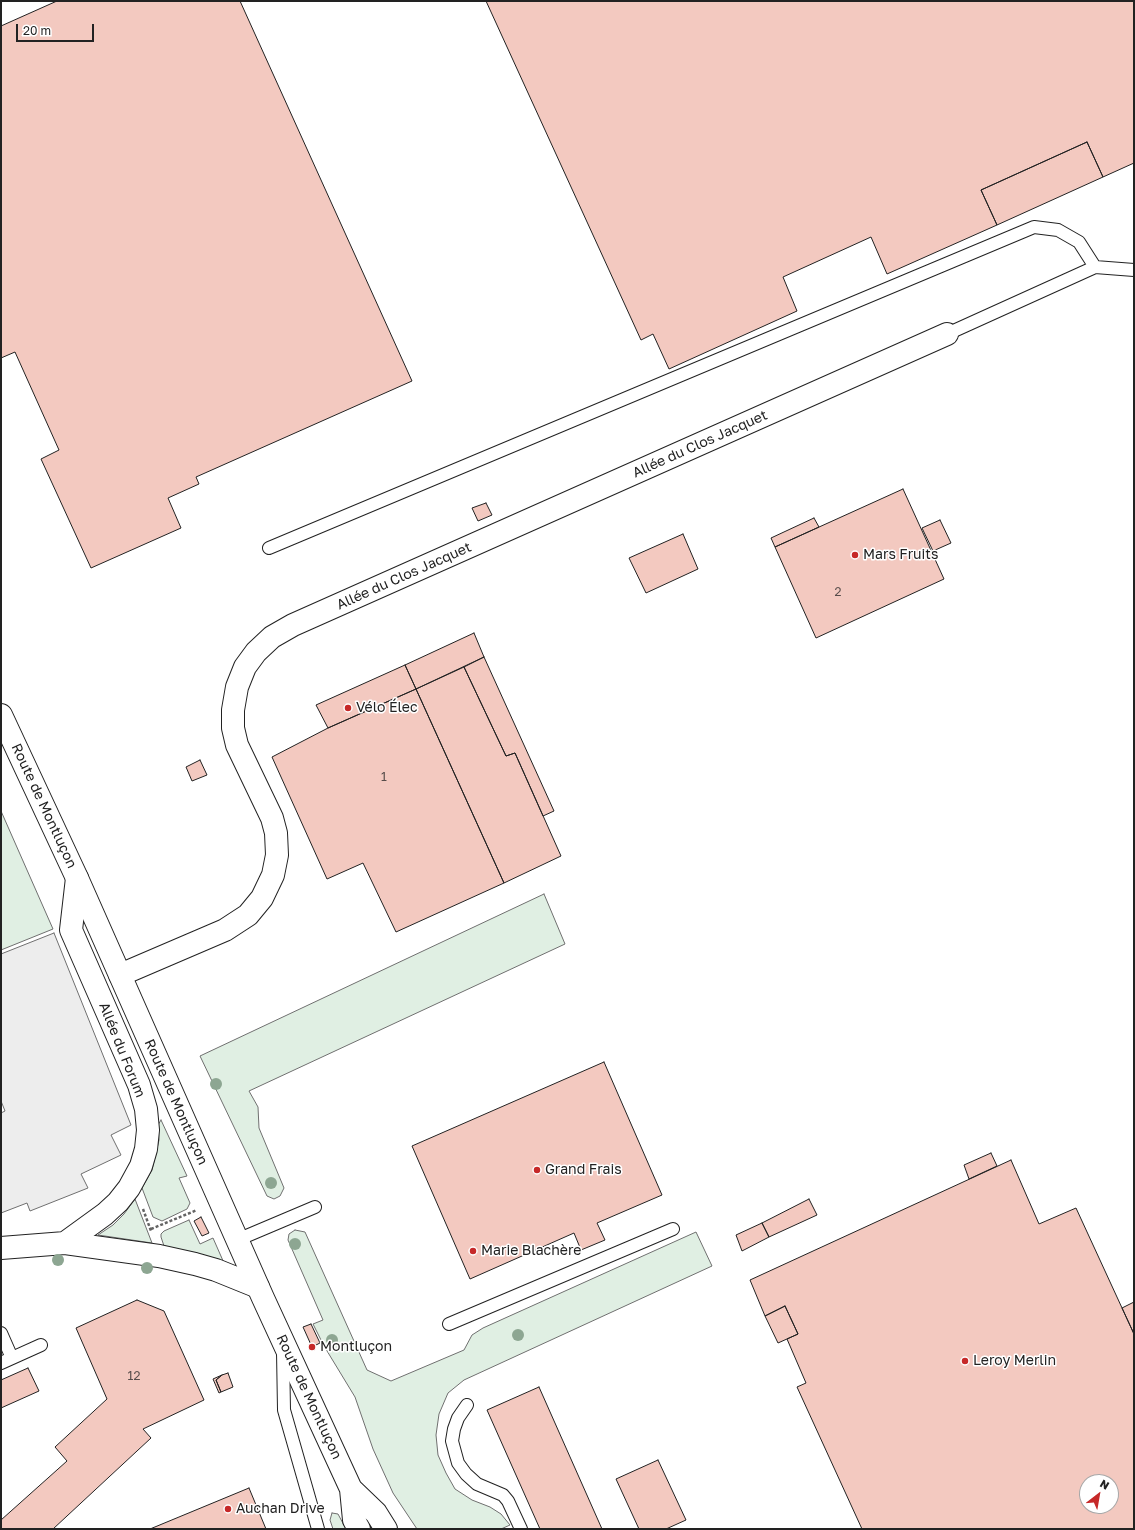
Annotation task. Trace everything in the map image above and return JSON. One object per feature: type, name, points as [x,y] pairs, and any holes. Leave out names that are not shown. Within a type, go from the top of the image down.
[{"type":"street","name":"Allée du Clos Jacquet","points":[[120,975],[225,930],[248,915],[262,898],[273,875],[277,855],[276,833],[272,818],[238,745],[234,728],[233,710],[237,687],[245,667],[256,652],[272,637],[293,625],[947,334]]},
{"type":"street","name":"Route de Montluçon","points":[[1,715],[77,878],[258,1287],[351,1489],[354,1520],[359,1529]]},
{"type":"street","name":"Allée du Forum","points":[[65,1243],[105,1214],[118,1202],[129,1188],[141,1166],[146,1149],[148,1130],[146,1109],[139,1085],[71,930],[77,878]]},
{"type":"street","points":[[1,1248],[65,1243],[159,1256],[216,1270],[258,1287]]},
{"type":"street","name":"Route de Montluçon","points":[[351,1489],[376,1513],[386,1529]]},
{"type":"lane","points":[[269,548],[1034,227],[1058,230],[1078,242],[1095,267]]},
{"type":"lane","points":[[947,334],[1095,267],[1134,270]]},
{"type":"lane","points":[[237,1240],[315,1207]]},
{"type":"lane","points":[[449,1324],[673,1229]]},
{"type":"lane","points":[[1,1333],[6,1360],[41,1346]]},
{"type":"lane","points":[[283,1341],[284,1410],[318,1529]]},
{"type":"lane","points":[[467,1405],[458,1418],[452,1440],[458,1463],[476,1484],[503,1496],[508,1501],[521,1529]]},
{"type":"path","points":[[143,1208],[153,1235]]},
{"type":"path","points":[[151,1229],[200,1209]]},
{"type":"green space","points":[[1,811],[53,929],[1,950]]},
{"type":"green space","points":[[544,894],[565,944],[249,1091],[258,1107],[259,1128],[284,1188],[280,1196],[274,1199],[267,1196],[200,1056]]},
{"type":"green space","points":[[161,1120],[187,1176],[179,1178],[190,1203],[187,1209],[162,1221],[153,1217],[142,1188],[152,1170],[159,1140],[158,1125]]},
{"type":"green space","points":[[135,1199],[152,1243],[98,1235],[113,1225],[124,1214]]},
{"type":"green space","points":[[189,1220],[200,1244],[213,1238],[224,1263],[164,1246],[161,1234],[164,1231]]},
{"type":"green space","points":[[295,1230],[305,1232],[367,1370],[391,1381],[464,1350],[472,1335],[483,1328],[696,1232],[712,1266],[464,1380],[448,1393],[439,1414],[436,1435],[438,1455],[446,1473],[455,1489],[472,1500],[490,1507],[501,1514],[510,1525],[501,1529],[417,1529],[393,1493],[373,1449],[355,1397],[324,1346],[313,1324],[323,1320],[288,1240],[289,1234]]},
{"type":"green space","points":[[332,1513],[338,1514],[346,1529],[333,1529],[330,1520]]},
{"type":"shaded area","points":[[54,933],[131,1125],[111,1135],[121,1155],[81,1174],[88,1188],[30,1211],[27,1203],[1,1213],[1,1113],[5,1111],[1,1101],[1,954]]},
{"type":"building","points":[[57,1],[240,1],[412,381],[196,477],[199,484],[168,498],[181,528],[91,568],[41,459],[59,450],[15,352],[1,358],[1,26]]},
{"type":"building","points":[[486,1],[1134,1],[1134,163],[1103,177],[1087,142],[981,190],[997,225],[887,274],[871,237],[783,277],[797,311],[669,369],[653,334],[641,340]]},
{"type":"building","points":[[1087,142],[1103,177],[997,225],[981,190]]},
{"type":"building","points":[[903,489],[944,579],[816,638],[775,547]]},
{"type":"building","points":[[486,503],[492,515],[478,521],[472,508]]},
{"type":"building","points":[[814,518],[819,527],[775,547],[771,538]]},
{"type":"building","points":[[940,520],[951,543],[933,551],[922,528]]},
{"type":"building","points":[[683,534],[698,569],[646,593],[629,558]]},
{"type":"building","points":[[474,633],[484,657],[416,689],[405,665]]},
{"type":"building","points":[[484,657],[554,811],[543,816],[515,753],[506,756],[464,667]]},
{"type":"building","points":[[405,665],[416,689],[328,728],[316,705]]},
{"type":"building","points":[[464,667],[506,756],[515,753],[561,856],[504,883],[416,689]]},
{"type":"building","points":[[416,689],[504,883],[396,932],[363,863],[327,879],[272,757],[328,728]]},
{"type":"building","points":[[200,760],[207,775],[192,781],[186,767]]},
{"type":"building","name":"Grand Frais","points":[[604,1062],[662,1195],[597,1223],[605,1240],[581,1250],[574,1233],[470,1279],[412,1146]]},
{"type":"building","points":[[991,1153],[997,1166],[969,1179],[964,1165]]},
{"type":"building","name":"Leroy Merlin","points":[[1011,1160],[1039,1224],[1076,1208],[1134,1334],[1134,1529],[862,1529],[797,1387],[806,1383],[787,1339],[798,1334],[785,1306],[765,1316],[750,1280]]},
{"type":"building","points":[[809,1199],[817,1215],[769,1237],[762,1223]]},
{"type":"building","points":[[201,1217],[209,1233],[202,1236],[194,1221]]},
{"type":"building","points":[[762,1223],[769,1237],[742,1251],[736,1235]]},
{"type":"building","points":[[137,1300],[164,1311],[204,1400],[143,1429],[151,1438],[53,1529],[1,1529],[1,1520],[67,1461],[55,1447],[107,1399],[76,1328]]},
{"type":"building","points":[[1134,1302],[1134,1334],[1122,1308]]},
{"type":"building","points":[[785,1306],[798,1334],[778,1343],[765,1316]]},
{"type":"building","points":[[311,1324],[320,1343],[312,1347],[303,1327]]},
{"type":"building","points":[[28,1368],[39,1391],[1,1408],[1,1380]]},
{"type":"building","points":[[228,1373],[233,1387],[221,1392],[216,1380],[222,1375]]},
{"type":"building","points":[[222,1375],[216,1380],[221,1392],[219,1393],[213,1379]]},
{"type":"building","points":[[539,1387],[602,1529],[540,1529],[487,1410]]},
{"type":"building","points":[[658,1460],[686,1520],[666,1529],[639,1529],[616,1479]]},
{"type":"building","name":"Auchan Drive","points":[[249,1488],[266,1529],[150,1529]]},
{"type":"place","name":"Mars Fruits","points":[[855,555]]},
{"type":"place","name":"Vélo Élec","points":[[348,708]]},
{"type":"place","name":"Grand Frais","points":[[537,1170]]},
{"type":"place","name":"Marie Blachère","points":[[473,1251]]},
{"type":"place","name":"Montluçon","points":[[312,1347]]},
{"type":"place","name":"Leroy Merlin","points":[[965,1361]]},
{"type":"place","name":"Auchan Drive","points":[[228,1509]]}]
